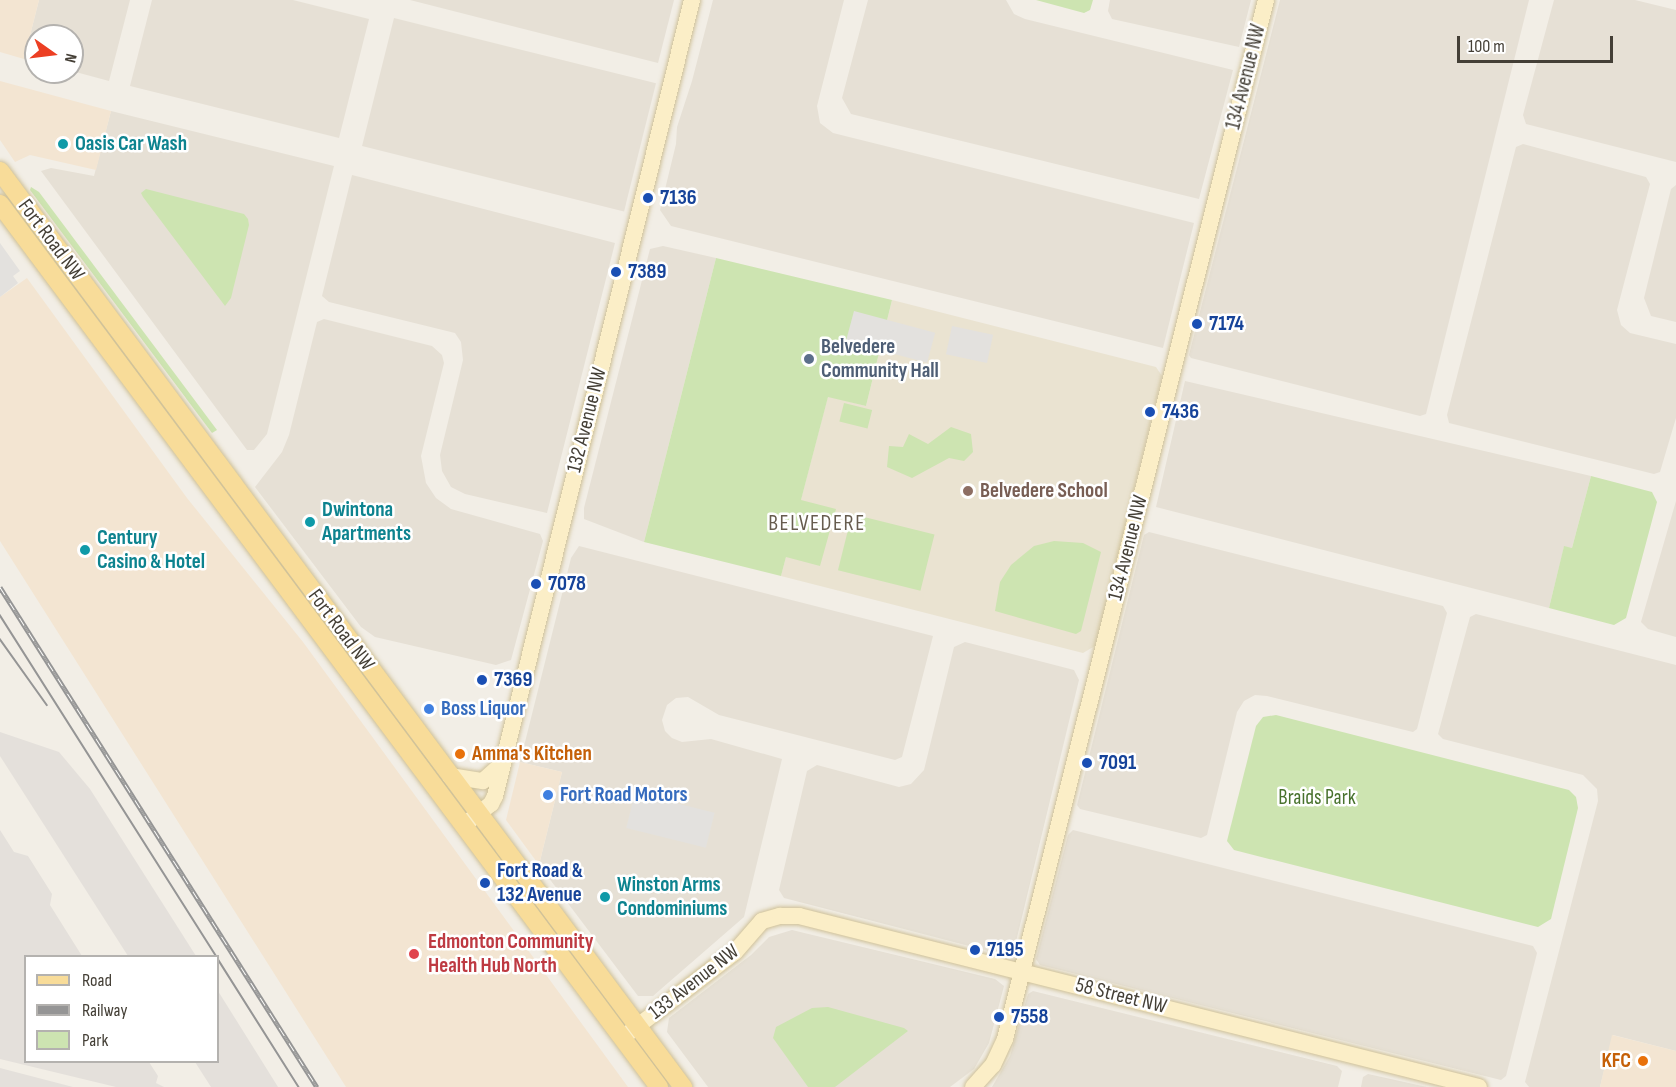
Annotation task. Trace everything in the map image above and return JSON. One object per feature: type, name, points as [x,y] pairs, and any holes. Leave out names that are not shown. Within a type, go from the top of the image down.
[{"type":"main road","name":"Fort Road NW","points":[[0,171],[683,1087]]},
{"type":"main road","name":"Fort Road NW","points":[[0,204],[659,1087]]},
{"type":"street","name":"132 Avenue NW","points":[[462,826],[493,800],[504,762],[692,0]]},
{"type":"street","name":"134 Avenue NW","points":[[973,1087],[988,1073],[998,1056],[1022,972],[1266,0]]},
{"type":"street","points":[[450,776],[483,781],[504,762]]},
{"type":"street","name":"58 Street NW","points":[[762,921],[780,916],[799,916],[1479,1087]]},
{"type":"street","name":"133 Avenue NW","points":[[622,1038],[735,952],[762,921]]},
{"type":"shaded area","points":[[0,0],[39,0],[33,24],[24,24],[24,59],[0,52]]},
{"type":"shaded area","points":[[39,0],[130,0],[109,81],[84,74],[84,24],[33,24]]},
{"type":"shaded area","points":[[152,0],[293,0],[369,19],[339,138],[130,86]]},
{"type":"shaded area","points":[[410,0],[674,0],[658,63]]},
{"type":"shaded area","points":[[713,0],[844,0],[817,106],[820,123],[833,133],[1194,223],[1163,348],[671,226],[660,210],[676,144],[677,127],[692,81]]},
{"type":"shaded area","points":[[868,0],[1006,0],[1014,14],[1025,19],[1233,70],[1199,199],[851,114],[842,98]]},
{"type":"shaded area","points":[[1110,0],[1251,0],[1239,47],[1112,19],[1108,11]]},
{"type":"shaded area","points":[[1280,0],[1529,0],[1426,414],[1420,416],[1191,358],[1189,355]]},
{"type":"shaded area","points":[[1554,0],[1635,0],[1676,10],[1676,162],[1526,124],[1523,115]]},
{"type":"shaded area","points":[[394,18],[656,83],[624,211],[362,146]]},
{"type":"shaded area","points":[[0,81],[111,111],[96,170],[30,155],[15,162],[0,140]]},
{"type":"shaded area","points":[[111,111],[334,166],[267,434],[254,450],[247,450],[41,171],[51,168],[94,176]]},
{"type":"shaded area","points":[[1523,144],[1646,177],[1650,184],[1617,310],[1621,325],[1630,333],[1676,344],[1676,418],[1660,472],[1654,474],[1449,423],[1447,415],[1516,147]]},
{"type":"shaded area","points":[[352,175],[615,243],[547,513],[465,494],[451,487],[442,471],[440,455],[463,360],[461,342],[455,333],[329,302],[322,296]]},
{"type":"shaded area","points":[[1676,185],[1676,322],[1651,316],[1644,298],[1671,189]]},
{"type":"shaded area","points":[[0,243],[20,271],[13,276],[18,283],[0,297]]},
{"type":"shaded area","points":[[663,246],[716,258],[644,542],[584,519],[584,508],[650,249]]},
{"type":"shaded area","points":[[27,278],[187,498],[303,642],[628,1087],[346,1087],[0,541],[0,297]]},
{"type":"shaded area","name":"Belvedere School","points":[[892,300],[1156,367],[1162,376],[1095,646],[1083,653],[781,576],[828,396],[866,406]]},
{"type":"shaded area","points":[[854,311],[935,333],[927,363],[846,341]]},
{"type":"shaded area","points":[[324,319],[432,346],[442,355],[444,363],[421,456],[426,483],[436,498],[451,509],[540,534],[543,541],[511,660],[496,665],[375,637],[361,627],[255,487],[282,452],[289,435],[317,322]]},
{"type":"shaded area","points":[[952,326],[993,335],[987,363],[946,354]]},
{"type":"shaded area","points":[[1185,381],[1591,476],[1572,548],[1564,547],[1549,608],[1156,507]]},
{"type":"shaded area","points":[[1676,501],[1676,637],[1648,629],[1641,622]]},
{"type":"shaded area","points":[[1149,532],[1443,606],[1447,613],[1417,729],[1413,732],[1255,695],[1244,701],[1237,712],[1207,835],[1201,838],[1080,809],[1077,805],[1144,535]]},
{"type":"shaded area","points":[[579,546],[933,636],[902,757],[895,760],[719,715],[688,697],[676,698],[667,705],[662,720],[665,731],[672,738],[682,742],[711,739],[782,759],[744,917],[653,996],[638,996],[539,865],[562,772],[520,762],[571,558]]},
{"type":"shaded area","points":[[1476,614],[1676,665],[1676,1051],[1613,1035],[1600,1087],[1529,1087],[1525,1082],[1598,801],[1597,789],[1583,775],[1443,739],[1438,734],[1470,617]]},
{"type":"shaded area","points":[[965,642],[1074,670],[1079,680],[1014,950],[1008,956],[784,898],[779,890],[807,771],[817,765],[899,787],[911,784],[924,770],[954,647]]},
{"type":"shaded area","points":[[0,732],[59,752],[90,789],[195,955],[127,955],[0,756]]},
{"type":"shaded area","points":[[520,762],[562,772],[539,865],[506,820]]},
{"type":"shaded area","points":[[635,793],[715,813],[706,848],[626,828]]},
{"type":"shaded area","points":[[0,830],[14,852],[28,856],[52,894],[50,905],[81,955],[24,955],[24,1063],[150,1063],[158,1076],[156,1083],[164,1087],[116,1087],[0,1059]]},
{"type":"shaded area","points":[[1073,830],[1533,946],[1537,953],[1506,1076],[1501,1080],[1040,965],[1036,959],[1068,835]]},
{"type":"shaded area","points":[[792,930],[995,979],[1004,986],[989,1043],[974,1069],[950,1087],[708,1087],[667,1032],[669,1018],[751,955],[769,937]]},
{"type":"shaded area","points":[[1033,991],[1337,1066],[1342,1071],[1338,1087],[992,1087],[1010,1056],[1028,994]]},
{"type":"shaded area","points":[[219,993],[278,1087],[211,1087],[196,1063],[219,1063]]},
{"type":"shaded area","name":"KFC","points":[[1612,1035],[1676,1051],[1676,1087],[1600,1087]]},
{"type":"shaded area","points":[[0,1068],[73,1087],[0,1087]]},
{"type":"shaded area","points":[[1368,1074],[1427,1087],[1361,1087],[1363,1077]]},
{"type":"green space","points":[[1036,0],[1093,0],[1090,10],[1084,13]]},
{"type":"green space","points":[[31,187],[39,192],[217,430],[212,433],[30,190]]},
{"type":"green space","points":[[146,189],[244,214],[248,219],[249,225],[231,298],[225,306],[143,197],[141,193]]},
{"type":"green space","points":[[716,258],[892,300],[866,406],[828,397],[801,500],[836,509],[820,566],[786,557],[781,576],[644,542]]},
{"type":"green space","points":[[844,403],[872,410],[868,428],[839,421]]},
{"type":"green space","points":[[951,427],[971,434],[973,452],[964,461],[949,458],[912,478],[887,467],[889,446],[903,447],[909,434],[928,444]]},
{"type":"green space","points":[[1591,476],[1652,492],[1657,502],[1626,618],[1614,625],[1549,608],[1564,546],[1572,548]]},
{"type":"green space","points":[[852,514],[934,535],[920,591],[838,570]]},
{"type":"green space","points":[[1054,541],[1083,543],[1101,552],[1081,631],[1076,634],[995,611],[1000,582],[1011,565],[1034,546]]},
{"type":"green space","name":"Braids Park","points":[[1276,715],[1569,790],[1576,797],[1578,808],[1551,919],[1538,927],[1234,850],[1227,841],[1256,726],[1263,717]]},
{"type":"green space","points":[[828,1007],[908,1031],[835,1087],[808,1087],[773,1038],[776,1027],[812,1008]]},
{"type":"tram line","points":[[0,615],[215,955]]},
{"type":"tram line","points":[[0,639],[47,705]]},
{"type":"tram line","points":[[219,961],[299,1087]]},
{"type":"railway","points":[[0,587],[317,1087]]},
{"type":"place","name":"Oasis Car Wash","points":[[63,144]]},
{"type":"place","name":"7136","points":[[648,198]]},
{"type":"place","name":"7389","points":[[616,272]]},
{"type":"place","name":"7174","points":[[1197,324]]},
{"type":"place","name":"Belvedere Community Hall","points":[[809,359]]},
{"type":"place","name":"7436","points":[[1150,412]]},
{"type":"place","name":"Belvedere School","points":[[968,491]]},
{"type":"place","name":"Dwintona Apartments","points":[[310,522]]},
{"type":"place","name":"Century Casino & Hotel","points":[[85,550]]},
{"type":"place","name":"7078","points":[[536,584]]},
{"type":"place","name":"7369","points":[[482,680]]},
{"type":"place","name":"Boss Liquor","points":[[429,709]]},
{"type":"place","name":"Amma's Kitchen","points":[[460,754]]},
{"type":"place","name":"7091","points":[[1087,763]]},
{"type":"place","name":"Fort Road Motors","points":[[548,795]]},
{"type":"place","name":"Fort Road & 132 Avenue","points":[[485,883]]},
{"type":"place","name":"Winston Arms Condominiums","points":[[605,897]]},
{"type":"place","name":"7195","points":[[975,950]]},
{"type":"place","name":"Edmonton Community Health Hub North","points":[[414,954]]},
{"type":"place","name":"7558","points":[[999,1017]]},
{"type":"place","name":"KFC","points":[[1643,1061]]},
{"type":"district","name":"BELVEDERE","points":[[817,524]]}]
